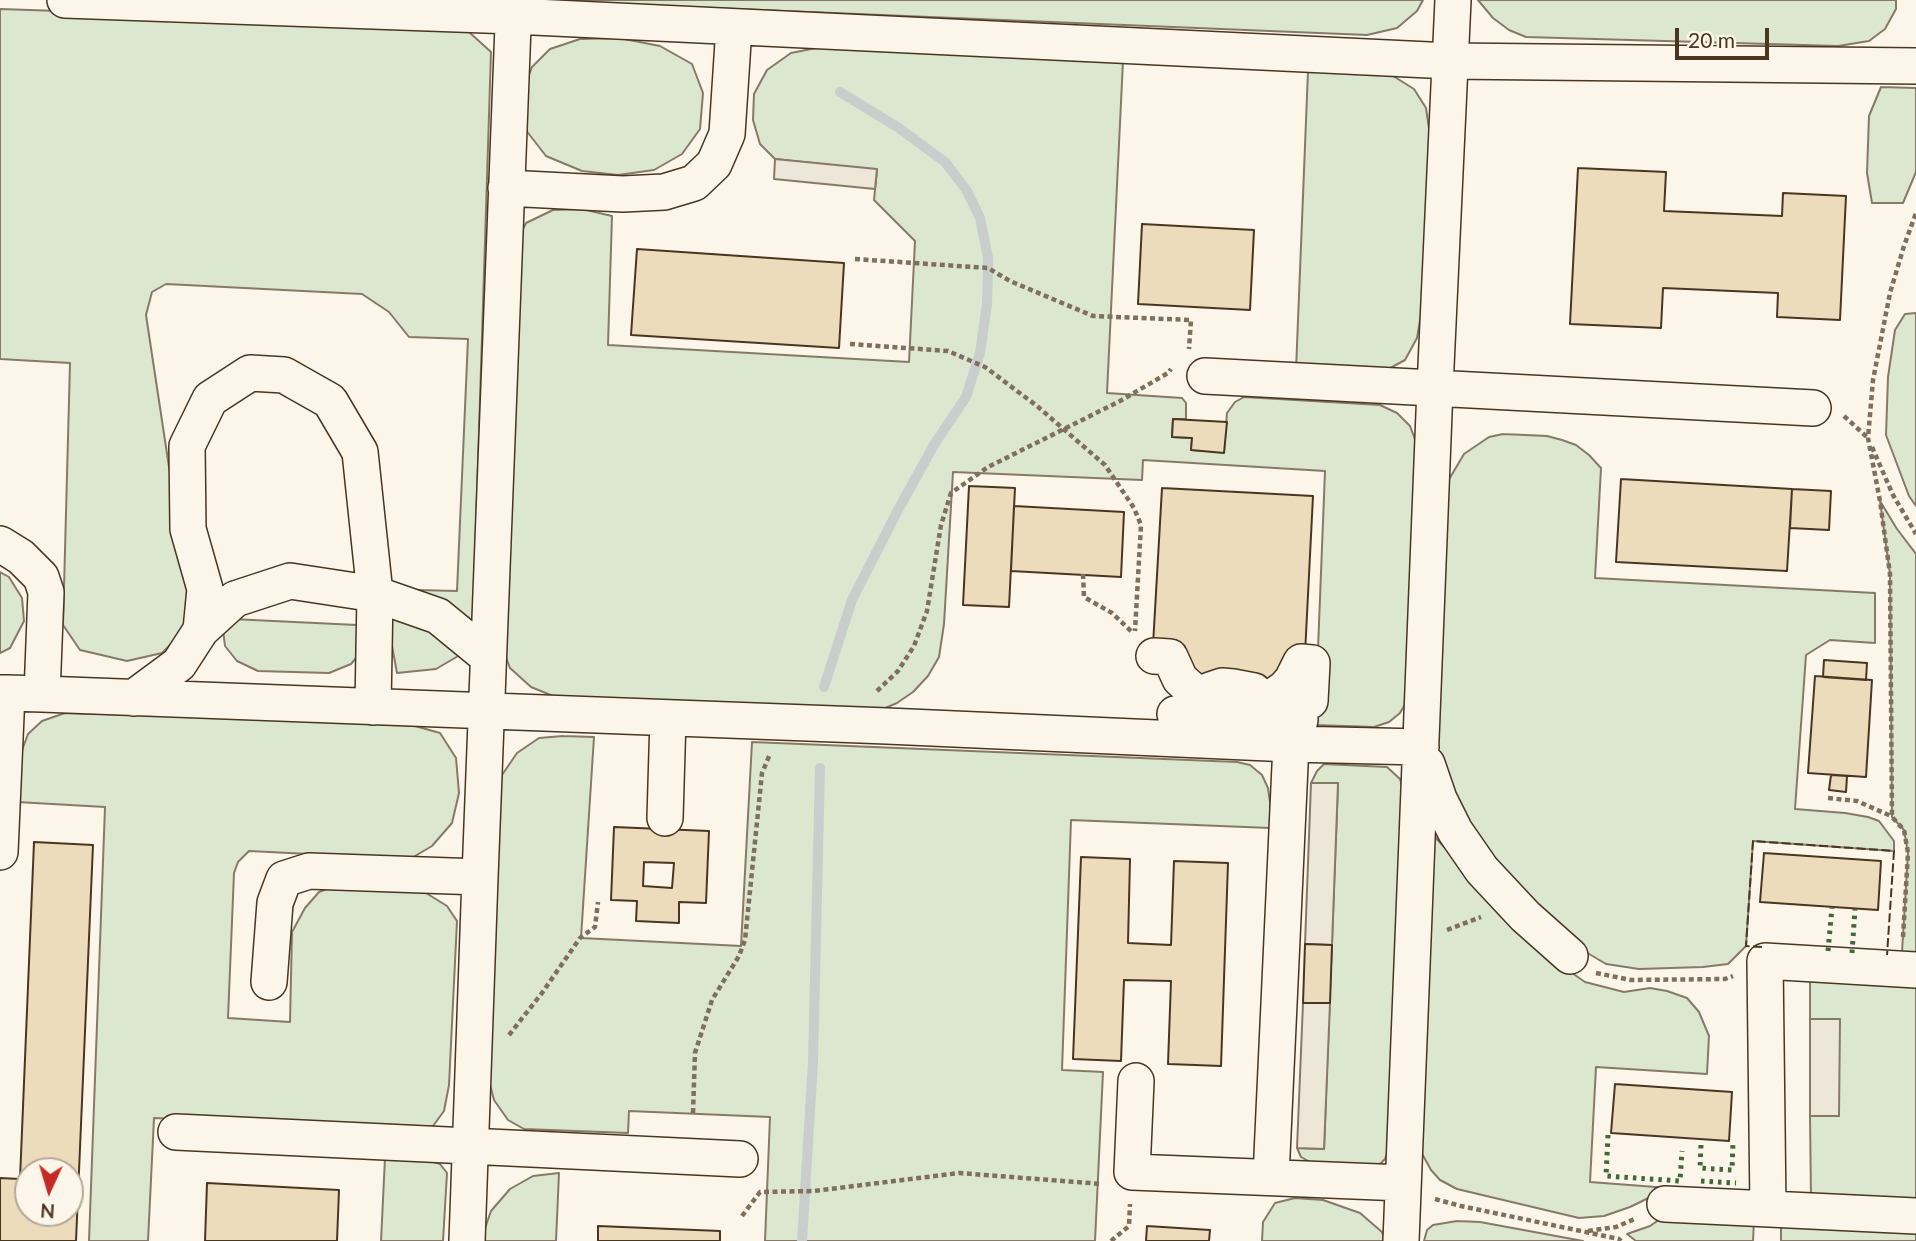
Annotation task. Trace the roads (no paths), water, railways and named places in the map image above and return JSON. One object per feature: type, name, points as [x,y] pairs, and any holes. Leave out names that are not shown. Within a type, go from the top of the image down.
[{"type":"lane","points":[[65,0],[513,8],[734,27],[1450,61],[1916,66]]},
{"type":"lane","points":[[1401,1241],[1453,0]]},
{"type":"lane","points":[[467,1241],[513,8]]},
{"type":"lane","points":[[506,188],[622,194],[664,192],[694,183],[714,164],[727,134],[734,27]]},
{"type":"lane","points":[[1187,366],[1435,388],[1813,408]]},
{"type":"lane","points":[[201,630],[205,589],[188,529],[187,446],[210,399],[250,373],[284,375],[330,401],[360,452],[375,594],[373,708]]},
{"type":"lane","points":[[0,544],[21,557],[41,577],[46,592],[42,694]]},
{"type":"lane","points":[[133,698],[178,664],[201,630],[235,599],[290,581],[375,594],[438,616],[488,657]]},
{"type":"lane","points":[[1154,656],[1170,657],[1180,679],[1188,709],[1232,691],[1276,721]]},
{"type":"lane","points":[[1271,1177],[1276,721],[1285,688],[1293,680],[1301,662],[1312,663],[1310,701]]},
{"type":"lane","points":[[0,852],[3,693],[784,723],[1276,721],[1421,747]]},
{"type":"lane","points":[[665,818],[668,718]]},
{"type":"lane","points":[[1421,747],[1439,799],[1455,831],[1482,870],[1525,916],[1570,957]]},
{"type":"lane","points":[[270,982],[275,903],[284,879],[310,871],[480,877]]},
{"type":"lane","points":[[1768,1209],[1765,961],[1908,970]]},
{"type":"lane","points":[[1136,1081],[1132,1179],[1271,1177],[1403,1183]]},
{"type":"lane","points":[[176,1132],[740,1158]]},
{"type":"lane","points":[[1665,1204],[1916,1216]]},
{"type":"waterway","points":[[824,687],[852,600],[935,443],[966,397],[980,353],[987,304],[988,268],[980,218],[967,191],[945,162],[899,128],[840,92]]},
{"type":"waterway","points":[[802,1241],[813,1062],[820,768]]}]
